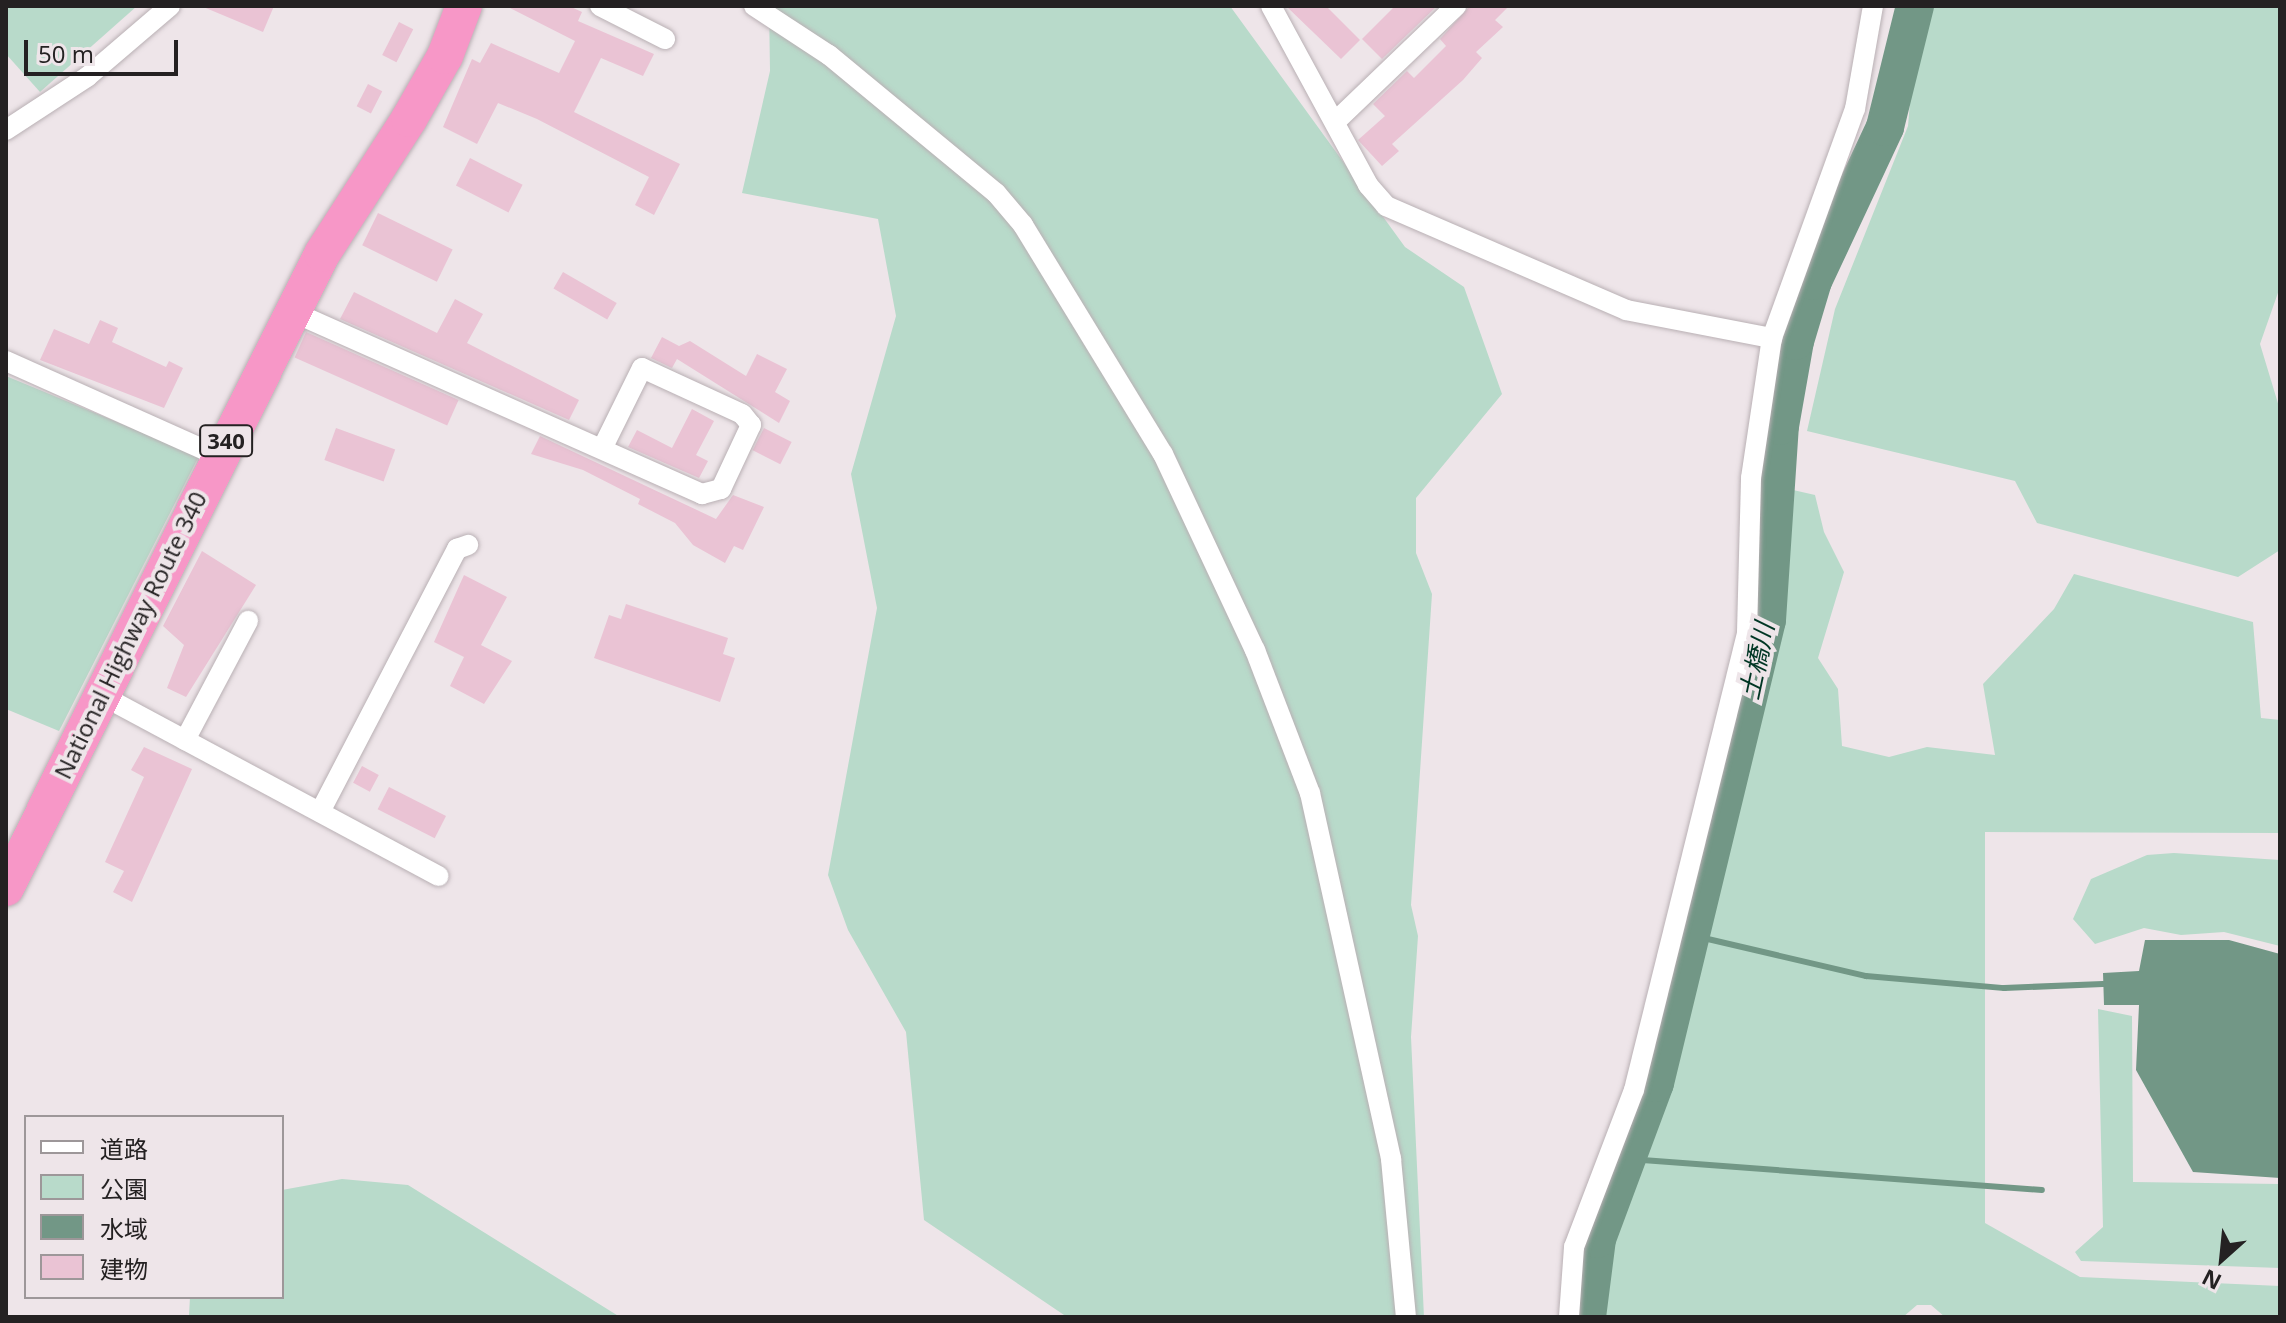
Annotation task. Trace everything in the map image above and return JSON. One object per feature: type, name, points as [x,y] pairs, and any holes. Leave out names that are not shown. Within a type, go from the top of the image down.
[{"type":"highway","name":"National Highway Route 340","points":[[6,888],[218,456],[293,312],[445,56],[464,6]]},
{"type":"street","points":[[6,130],[87,77],[170,6]]},
{"type":"street","points":[[600,6],[665,39]]},
{"type":"street","points":[[754,6],[829,55],[996,193],[1023,225],[1163,454],[1255,650],[1310,793],[1391,1159],[1406,1317]]},
{"type":"street","points":[[1271,6],[1368,185],[1409,219],[1626,310],[1772,338]]},
{"type":"street","points":[[1335,122],[1456,6]]},
{"type":"street","points":[[1569,1317],[1574,1247],[1634,1090],[1747,632],[1751,478],[1772,338],[1852,120],[1873,6]]},
{"type":"street","points":[[293,312],[602,449],[710,495],[721,489],[751,425],[742,414],[642,368],[602,449]]},
{"type":"street","points":[[6,361],[218,456]]},
{"type":"street","points":[[320,812],[457,549],[468,545]]},
{"type":"street","points":[[185,740],[248,621]]},
{"type":"street","points":[[101,695],[438,876]]},
{"type":"green space","points":[[6,6],[137,6],[40,92],[6,54]]},
{"type":"green space","points":[[769,6],[1230,6],[1405,247],[1464,287],[1502,394],[1416,498],[1416,553],[1432,594],[1411,905],[1418,936],[1411,1037],[1424,1317],[1067,1317],[924,1220],[906,1032],[848,930],[828,875],[877,608],[851,474],[896,316],[878,219],[742,193],[770,71]]},
{"type":"green space","points":[[1918,6],[2280,6],[2280,287],[2260,344],[2280,410],[2280,550],[2238,577],[2037,523],[2015,481],[1807,431],[1835,309],[1908,126]]},
{"type":"green space","points":[[6,376],[199,456],[59,731],[6,709]]},
{"type":"green space","points":[[1780,487],[1815,495],[1824,532],[1844,572],[1818,658],[1838,689],[1842,746],[1889,757],[1927,747],[1995,755],[1983,684],[2054,609],[2074,574],[2253,622],[2261,718],[2280,720],[2280,833],[1985,832],[1985,1223],[2080,1277],[2280,1286],[2280,1317],[1945,1317],[1931,1305],[1917,1305],[1903,1317],[1594,1317],[1604,1240],[1634,1172],[1701,955]]},
{"type":"green space","points":[[2174,853],[2280,860],[2280,946],[2224,932],[2181,935],[2144,928],[2095,944],[2073,919],[2091,879],[2147,855]]},
{"type":"green space","points":[[2098,1009],[2132,1016],[2133,1182],[2280,1184],[2280,1268],[2081,1261],[2075,1252],[2103,1227]]},
{"type":"green space","points":[[342,1179],[408,1185],[620,1317],[189,1315],[190,1299],[284,1299],[284,1190]]},
{"type":"water","points":[[2145,940],[2229,940],[2280,954],[2280,1178],[2193,1172],[2136,1070],[2139,1005],[2104,1005],[2103,973],[2139,971]]},
{"type":"building","points":[[201,6],[274,6],[263,32]]},
{"type":"building","points":[[506,6],[569,6],[582,12],[578,21],[654,54],[643,76],[601,58],[574,112],[680,164],[654,215],[635,205],[649,177],[537,119],[498,103],[477,144],[443,127],[472,59],[480,63],[491,43],[559,73],[575,41]]},
{"type":"building","points":[[1286,6],[1326,6],[1360,40],[1341,59]]},
{"type":"building","points":[[1395,6],[1437,6],[1382,59],[1362,39]]},
{"type":"building","points":[[1470,6],[1509,6],[1495,20],[1503,27],[1476,52],[1482,58],[1463,80],[1392,144],[1399,151],[1382,166],[1358,140],[1385,116],[1373,104],[1407,71],[1414,78],[1446,46],[1440,39]]},
{"type":"building","points":[[399,22],[413,29],[396,62],[382,55]]},
{"type":"building","points":[[368,84],[382,91],[371,114],[357,106]]},
{"type":"building","points":[[470,158],[523,185],[508,212],[456,186]]},
{"type":"building","points":[[378,213],[453,249],[437,282],[362,245]]},
{"type":"building","points":[[563,272],[617,303],[607,319],[554,288]]},
{"type":"building","points":[[354,292],[437,333],[455,299],[483,314],[467,343],[579,400],[569,420],[340,319]]},
{"type":"building","points":[[100,320],[118,328],[112,342],[166,367],[169,361],[183,368],[164,408],[40,360],[54,329],[89,344]]},
{"type":"building","points":[[306,332],[459,400],[447,426],[295,358]]},
{"type":"building","points":[[662,337],[679,346],[690,341],[746,376],[757,354],[787,369],[775,392],[790,401],[779,423],[677,359],[672,368],[651,358]]},
{"type":"building","points":[[692,409],[714,421],[696,455],[708,461],[699,478],[628,447],[637,430],[672,448]]},
{"type":"building","points":[[336,428],[395,450],[384,481],[324,460]]},
{"type":"building","points":[[764,428],[792,442],[780,464],[753,450]]},
{"type":"building","points":[[540,436],[716,519],[733,495],[764,507],[743,550],[734,546],[725,563],[693,545],[675,523],[638,504],[640,499],[583,470],[531,454]]},
{"type":"building","points":[[202,551],[256,585],[186,697],[167,688],[184,645],[163,626]]},
{"type":"building","points":[[464,575],[507,597],[481,645],[512,661],[484,704],[450,686],[464,657],[434,642]]},
{"type":"building","points":[[626,604],[728,638],[723,654],[735,658],[720,702],[594,658],[609,615],[621,619]]},
{"type":"building","points":[[144,747],[192,769],[132,902],[113,892],[124,871],[105,862],[144,777],[131,770]]},
{"type":"building","points":[[362,766],[379,775],[370,792],[353,783]]},
{"type":"building","points":[[389,787],[446,816],[435,838],[378,809]]},
{"type":"waterway","name":"土橋川","points":[[1587,1317],[1597,1239],[1655,1083],[1767,620],[1780,426],[1795,341],[1813,281],[1885,127],[1915,6]]},
{"type":"waterway","points":[[1695,936],[1866,976],[2004,988],[2103,984]]},
{"type":"waterway","points":[[1629,1159],[2042,1190]]}]
